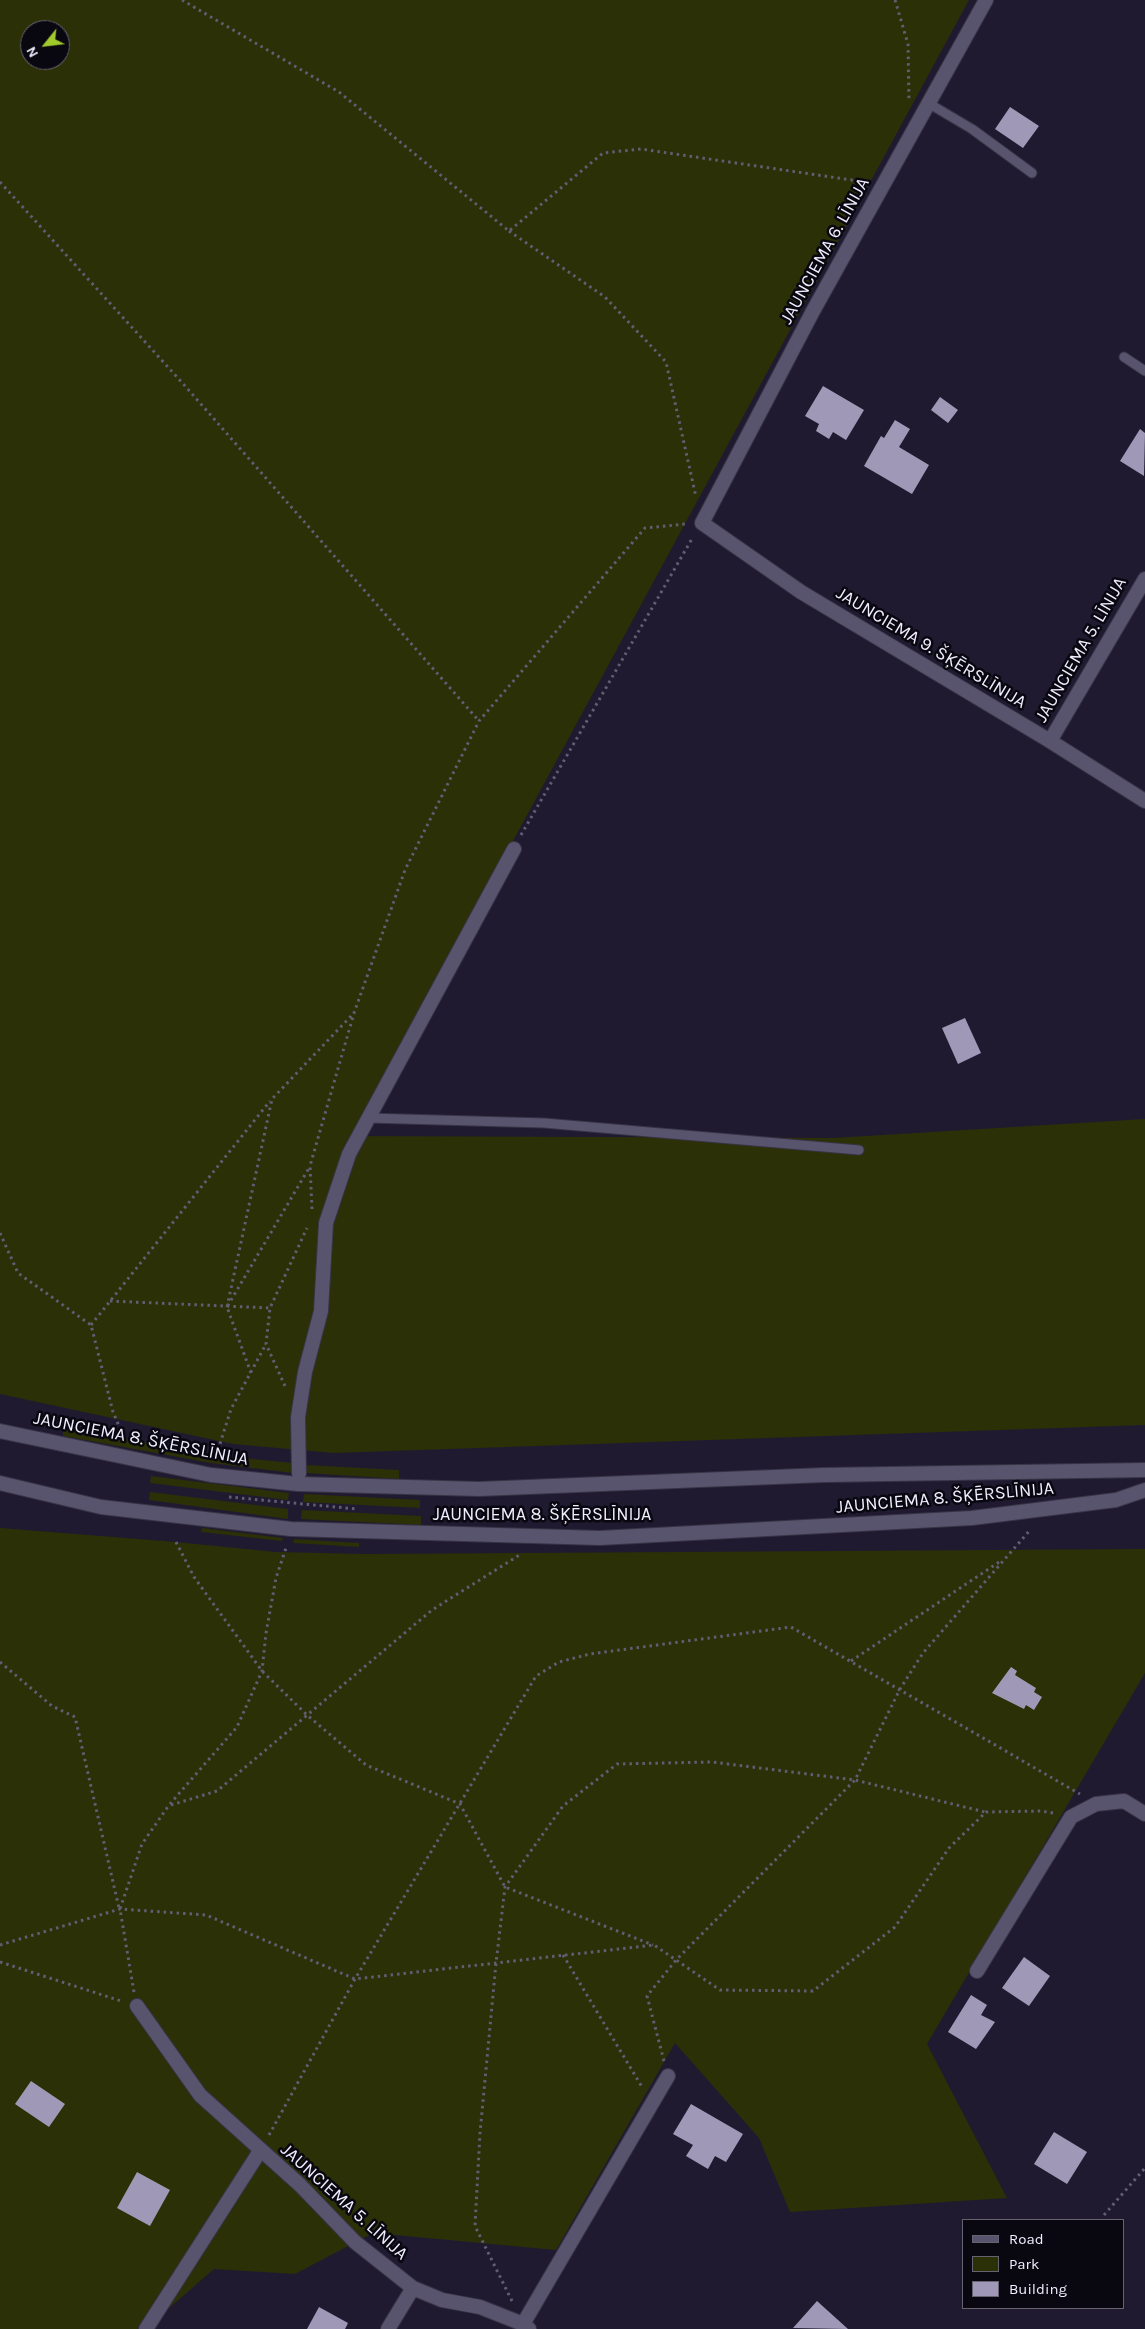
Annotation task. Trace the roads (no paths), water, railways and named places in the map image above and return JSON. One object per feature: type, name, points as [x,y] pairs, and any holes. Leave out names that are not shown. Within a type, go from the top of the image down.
[{"type":"street","name":"JAUNCIEMA 6. LĪNIJA","points":[[702,523],[813,311],[986,0]]},
{"type":"street","name":"JAUNCIEMA 9. ŠĶĒRSLĪNIJA","points":[[702,523],[801,592],[1050,741],[1145,801]]},
{"type":"street","name":"JAUNCIEMA 5. LĪNIJA","points":[[1050,741],[1145,579]]},
{"type":"street","points":[[299,1473],[298,1416],[305,1372],[321,1311],[326,1223],[349,1154],[514,849]]},
{"type":"street","name":"JAUNCIEMA 8. ŠĶĒRSLĪNIJA","points":[[0,1431],[211,1475],[298,1484],[479,1490],[824,1475],[1145,1470]]},
{"type":"street","name":"JAUNCIEMA 8. ŠĶĒRSLĪNIJA","points":[[0,1482],[101,1507],[291,1529],[600,1538],[952,1519],[1116,1500],[1145,1490]]},
{"type":"street","points":[[977,1971],[1071,1817],[1096,1804],[1124,1802],[1145,1814]]},
{"type":"street","points":[[137,2006],[200,2095],[260,2151]]},
{"type":"street","points":[[526,2327],[668,2076]]},
{"type":"street","name":"JAUNCIEMA 5. LĪNIJA","points":[[146,2329],[260,2151],[300,2185],[355,2242],[413,2288],[442,2300],[480,2307],[526,2327]]},
{"type":"street","points":[[388,2329],[413,2288]]},
{"type":"lane","points":[[928,103],[972,129],[1032,173]]},
{"type":"lane","points":[[1124,357],[1145,371]]},
{"type":"lane","points":[[368,1118],[544,1123],[859,1150]]}]
